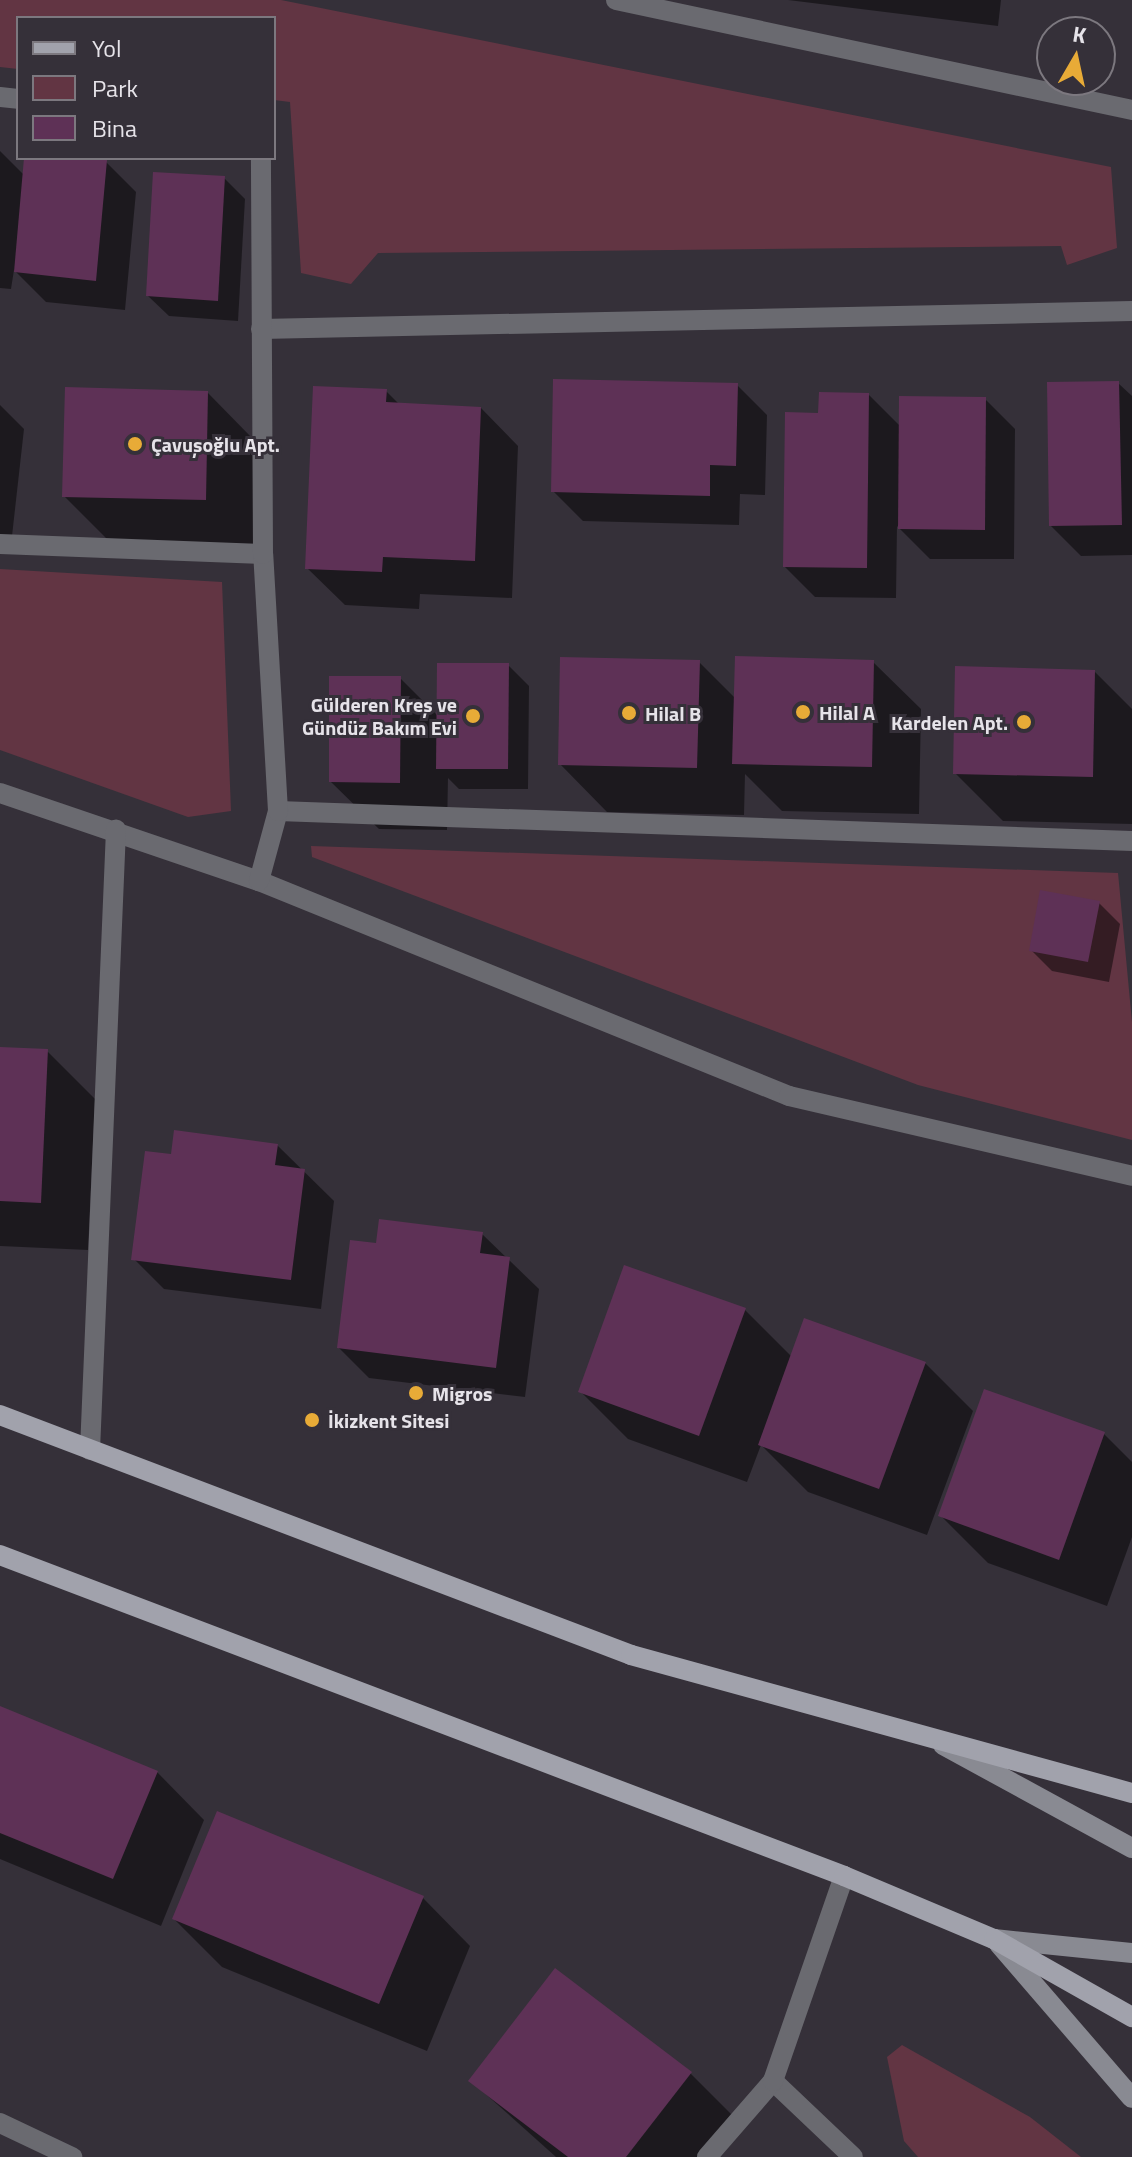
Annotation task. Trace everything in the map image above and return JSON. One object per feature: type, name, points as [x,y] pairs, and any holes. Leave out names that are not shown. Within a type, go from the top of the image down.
[{"type":"main road","points":[[0,1415],[631,1655],[943,1745],[1132,1793]]},
{"type":"main road","points":[[0,1555],[844,1876],[994,1939],[1132,2017]]},
{"type":"main road","points":[[943,1745],[1132,1848]]},
{"type":"main road","points":[[994,1939],[1132,1953]]},
{"type":"main road","points":[[994,1939],[1132,2098]]},
{"type":"street","points":[[616,0],[1132,110]]},
{"type":"street","points":[[259,881],[278,811],[263,554],[261,160]]},
{"type":"street","points":[[261,329],[1132,311]]},
{"type":"street","points":[[0,544],[263,554]]},
{"type":"street","points":[[0,793],[259,881],[789,1096],[1132,1176]]},
{"type":"street","points":[[278,811],[1132,841]]},
{"type":"street","points":[[90,1450],[116,830]]},
{"type":"street","points":[[707,2157],[773,2081],[844,1876]]},
{"type":"street","points":[[773,2081],[853,2157]]},
{"type":"street","points":[[0,2123],[72,2157]]},
{"type":"green space","points":[[0,0],[281,0],[1111,167],[1117,248],[1067,265],[1061,246],[378,253],[351,284],[301,273],[290,102],[276,100],[276,16],[16,16],[16,69],[0,67]]},
{"type":"green space","points":[[0,569],[222,582],[231,811],[188,817],[0,750]]},
{"type":"green space","points":[[311,846],[1118,873],[1132,1022],[1132,1140],[918,1085],[312,857]]},
{"type":"green space","points":[[902,2045],[1030,2117],[1081,2157],[918,2157],[904,2141],[887,2057]]},
{"type":"building","points":[[24,160],[107,160],[96,281],[14,272]]},
{"type":"building","points":[[153,172],[225,176],[218,301],[146,296]]},
{"type":"building","points":[[553,379],[738,383],[736,466],[710,465],[710,496],[551,492]]},
{"type":"building","points":[[1119,381],[1122,525],[1049,526],[1047,382]]},
{"type":"building","points":[[313,386],[387,389],[386,402],[481,407],[475,561],[383,557],[382,572],[305,569]]},
{"type":"building","name":"Çavuşoğlu Apt.","points":[[65,387],[208,391],[206,500],[62,497]]},
{"type":"building","points":[[819,392],[869,393],[867,568],[783,567],[785,412],[818,413]]},
{"type":"building","points":[[899,396],[986,397],[985,530],[898,529]]},
{"type":"building","name":"Hilal A","points":[[735,656],[874,660],[872,767],[732,764]]},
{"type":"building","name":"Hilal B","points":[[560,657],[700,660],[697,768],[558,765]]},
{"type":"building","name":"Gülderen Kreş ve Gündüz Bakım Evi","points":[[437,663],[509,663],[508,769],[436,769]]},
{"type":"building","name":"Kardelen Apt.","points":[[955,666],[1095,670],[1093,777],[953,774]]},
{"type":"building","points":[[329,676],[401,676],[400,783],[329,782]]},
{"type":"building","points":[[1040,890],[1100,901],[1088,962],[1029,951]]},
{"type":"building","points":[[0,1047],[48,1049],[41,1203],[0,1201]]},
{"type":"building","points":[[174,1130],[278,1144],[275,1165],[305,1169],[291,1280],[131,1260],[145,1151],[171,1154]]},
{"type":"building","points":[[379,1219],[483,1232],[480,1253],[510,1257],[496,1368],[337,1348],[350,1240],[376,1243]]},
{"type":"building","points":[[624,1265],[746,1308],[699,1436],[578,1392]]},
{"type":"building","points":[[804,1318],[926,1362],[879,1489],[758,1445]]},
{"type":"building","points":[[984,1389],[1105,1432],[1059,1560],[938,1516]]},
{"type":"building","points":[[0,1706],[158,1771],[113,1879],[0,1833]]},
{"type":"building","points":[[217,1811],[424,1896],[379,2004],[172,1919]]},
{"type":"building","points":[[555,1968],[692,2072],[626,2157],[568,2157],[468,2081]]},
{"type":"place","name":"Çavuşoğlu Apt.","points":[[135,444]]},
{"type":"place","name":"Hilal A","points":[[803,712]]},
{"type":"place","name":"Hilal B","points":[[629,713]]},
{"type":"place","name":"Gülderen Kreş ve Gündüz Bakım Evi","points":[[473,716]]},
{"type":"place","name":"Kardelen Apt.","points":[[1024,722]]},
{"type":"place","name":"Migros","points":[[416,1393]]},
{"type":"place","name":"İkizkent Sitesi","points":[[312,1420]]}]
